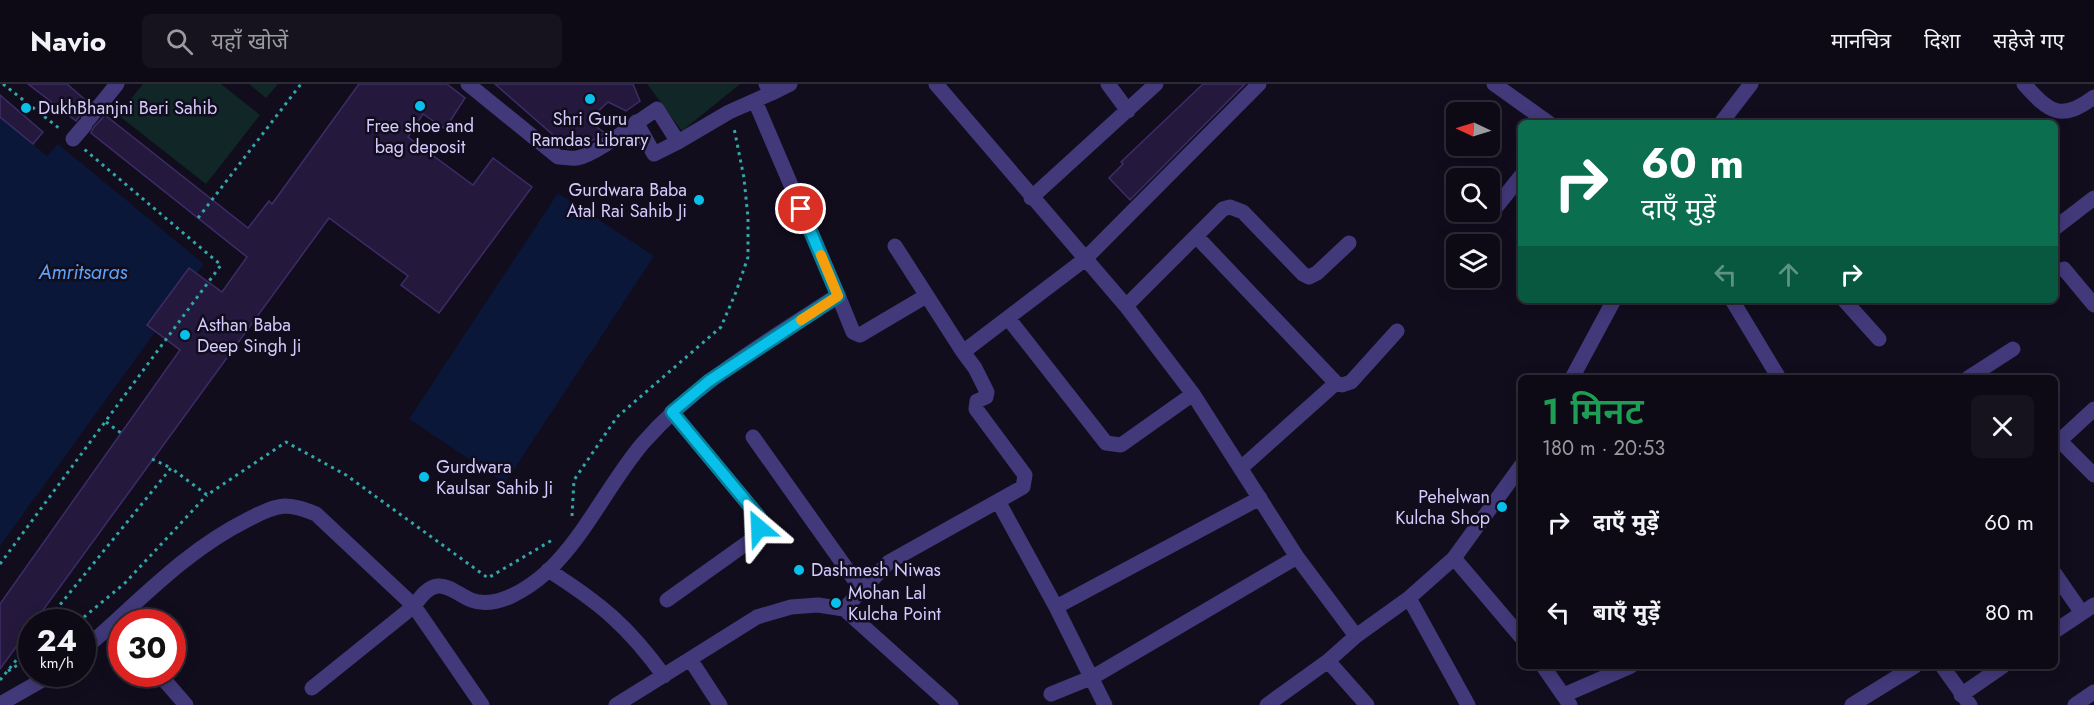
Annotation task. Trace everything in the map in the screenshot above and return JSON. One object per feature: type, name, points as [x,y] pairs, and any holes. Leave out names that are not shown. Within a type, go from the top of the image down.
[{"type":"street","points":[[73,139],[117,84]]},
{"type":"street","points":[[468,84],[558,157],[578,158],[606,145],[657,109],[678,142]]},
{"type":"street","points":[[636,122],[654,154],[729,112],[755,101],[769,88],[790,84]]},
{"type":"street","points":[[936,84],[1084,260],[1126,306],[1193,394],[1297,557],[1356,636]]},
{"type":"street","points":[[1108,84],[1128,111]]},
{"type":"street","points":[[1031,198],[1156,84]]},
{"type":"street","points":[[963,352],[1084,260],[1259,84]]},
{"type":"street","points":[[1494,84],[1545,120]]},
{"type":"street","points":[[1723,120],[1751,84]]},
{"type":"street","points":[[2024,84],[2042,104],[2053,110],[2067,112],[2080,108],[2094,97]]},
{"type":"street","points":[[755,101],[852,332],[860,335],[926,296]]},
{"type":"street","points":[[1500,203],[1518,180]]},
{"type":"street","points":[[2058,226],[2094,198]]},
{"type":"street","points":[[1126,306],[1223,209],[1236,208],[1243,212],[1308,277],[1317,273],[1348,243]]},
{"type":"street","points":[[1196,236],[1336,383],[1342,386],[1351,382],[1397,331]]},
{"type":"street","points":[[844,609],[889,562],[1023,487],[1025,475],[976,409],[977,401],[986,397],[987,392],[975,368],[895,246]]},
{"type":"street","points":[[2064,269],[2094,305]]},
{"type":"street","points":[[312,688],[414,606],[428,590],[437,586],[448,588],[471,600],[488,603],[502,600],[548,570],[642,445],[672,412],[709,381],[838,296]]},
{"type":"street","points":[[1574,375],[1612,303]]},
{"type":"street","points":[[1734,303],[1777,375]]},
{"type":"street","points":[[1848,303],[1879,339]]},
{"type":"street","points":[[1008,318],[1101,437],[1113,446],[1121,445],[1193,394]]},
{"type":"street","points":[[1973,375],[2013,349]]},
{"type":"street","points":[[1241,468],[1336,383]]},
{"type":"street","points":[[2094,409],[2058,443],[2094,475]]},
{"type":"street","points":[[667,600],[754,538],[759,528],[759,517],[672,412]]},
{"type":"street","points":[[753,437],[861,589]]},
{"type":"street","points":[[1267,705],[1328,662],[1356,636],[1409,598],[1454,558],[1518,470]]},
{"type":"street","points":[[1056,607],[1260,498]]},
{"type":"street","points":[[998,501],[1093,677],[1105,705]]},
{"type":"street","points":[[136,609],[194,551],[220,534],[269,509],[286,506],[300,508],[316,514],[414,606],[482,705]]},
{"type":"street","points":[[1051,694],[1093,677],[1297,557]]},
{"type":"street","points":[[1454,558],[1518,633]]},
{"type":"street","points":[[548,570],[595,600],[642,645],[664,676]]},
{"type":"street","points":[[2058,577],[2088,609],[2058,629]]},
{"type":"street","points":[[1409,598],[1468,705]]},
{"type":"street","points":[[616,705],[757,617],[791,607],[818,605],[844,609],[951,705]]},
{"type":"street","points":[[690,659],[720,705]]},
{"type":"street","points":[[1328,662],[1367,705]]},
{"type":"street","points":[[1545,669],[1567,700],[1625,669]]},
{"type":"street","points":[[1852,705],[1909,669]]},
{"type":"street","points":[[1944,669],[1965,700],[2001,669]]},
{"type":"street","points":[[0,704],[29,687]]},
{"type":"street","points":[[170,687],[186,705]]},
{"type":"street","points":[[2075,705],[2094,692]]},
{"type":"path","points":[[0,564],[221,265],[73,139],[3,84]]},
{"type":"path","points":[[198,218],[301,84]]},
{"type":"path","points":[[572,520],[574,480],[617,417],[721,327],[736,292],[748,257],[748,218],[744,178],[729,112]]},
{"type":"path","points":[[105,422],[121,433]]},
{"type":"path","points":[[93,609],[124,583],[207,495],[286,442],[346,476],[488,578],[534,553],[561,532]]},
{"type":"path","points":[[152,459],[171,468],[207,495]]},
{"type":"path","points":[[57,609],[171,468]]},
{"type":"path","points":[[0,680],[18,658]]},
{"type":"path","points":[[5,673],[18,665]]},
{"type":"green space","points":[[143,84],[221,84],[260,115],[206,184],[118,115]]},
{"type":"green space","points":[[249,84],[278,84],[266,98]]},
{"type":"green space","points":[[647,84],[740,84],[682,131]]},
{"type":"water","name":"Amritsaras","points":[[0,117],[47,156],[58,144],[204,264],[196,274],[188,269],[147,325],[155,332],[0,546]]},
{"type":"water","points":[[558,193],[654,256],[505,483],[409,419]]},
{"type":"building","points":[[28,84],[67,84],[89,103],[76,121]]},
{"type":"building","points":[[359,84],[447,84],[465,98],[445,129],[423,114],[408,137],[473,185],[493,158],[532,187],[439,313],[401,285],[408,276],[329,218],[44,609],[18,609],[18,644],[0,669],[0,604],[180,350],[147,325],[189,268],[222,292],[247,257],[91,133],[94,127],[105,115],[248,228],[269,201],[272,204]]},
{"type":"building","points":[[495,84],[633,84],[640,101],[626,111],[608,102],[588,121],[605,133],[586,144],[568,148]]},
{"type":"building","points":[[1203,84],[1245,84],[1130,200],[1109,178],[1123,164],[1121,162]]},
{"type":"building","points":[[0,95],[43,132],[33,144],[0,117]]},
{"type":"slow traffic","points":[[801,320],[838,296],[821,255]]},
{"type":"place","name":"Shri Guru Ramdas Library","points":[[590,99]]},
{"type":"place","name":"Free shoe and bag deposit","points":[[420,106]]},
{"type":"place","name":"DukhBhanjni Beri Sahib","points":[[26,108]]},
{"type":"place","name":"Gurdwara Baba Atal Rai Sahib Ji","points":[[699,200]]},
{"type":"place","name":"Asthan Baba Deep Singh Ji","points":[[185,335]]},
{"type":"place","name":"Gurdwara Kaulsar Sahib Ji","points":[[424,477]]},
{"type":"place","name":"Pehelwan Kulcha Shop","points":[[1502,507]]},
{"type":"place","name":"Dashmesh Niwas","points":[[799,570]]},
{"type":"place","name":"Mohan Lal Kulcha Point","points":[[836,603]]},
{"type":"route","points":[[759,528],[759,517],[672,412],[709,381],[838,296],[801,209]]}]
